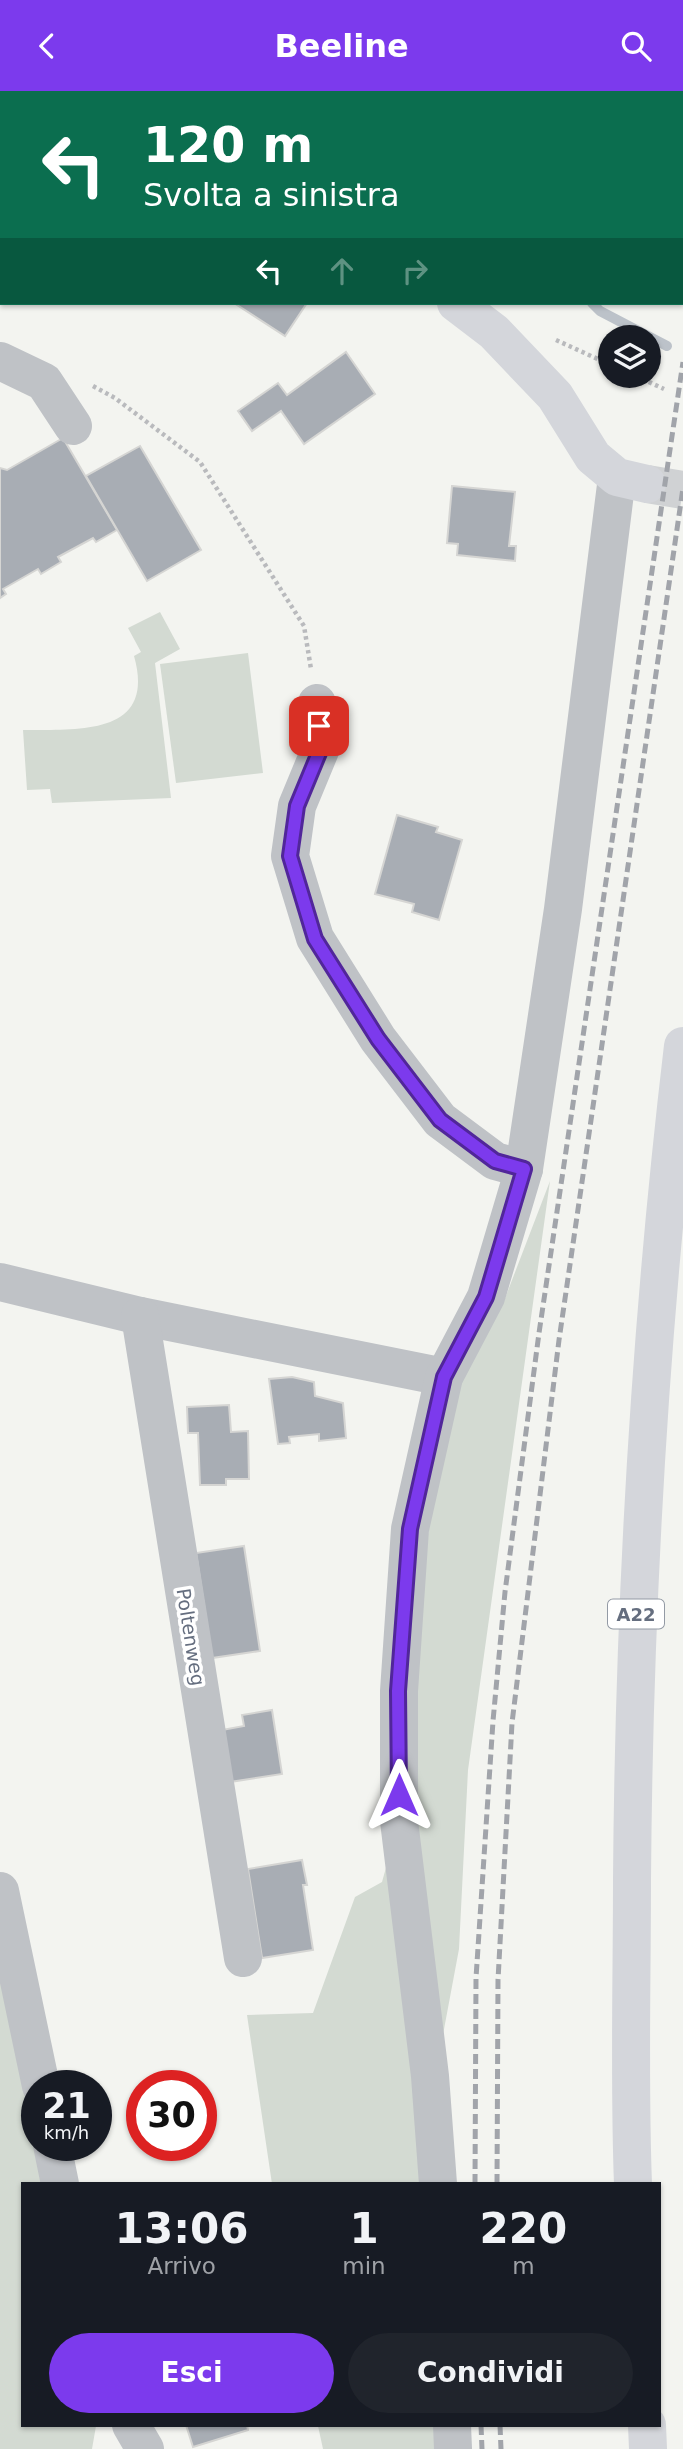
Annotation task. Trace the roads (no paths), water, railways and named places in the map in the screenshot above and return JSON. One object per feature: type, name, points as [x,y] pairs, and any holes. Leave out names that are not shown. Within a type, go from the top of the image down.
[{"type":"main road","points":[[469,306],[555,396],[593,457],[632,480]]},
{"type":"main road","name":"A22","points":[[633,2182],[629,2024],[638,1577],[664,1211],[683,1045]]},
{"type":"main road","points":[[647,2427],[648,2449]]},
{"type":"street","points":[[0,361],[44,382],[72,426]]},
{"type":"street","points":[[438,2182],[430,2076],[399,1821],[398,1691],[410,1529],[444,1377],[486,1297],[524,1169],[632,480]]},
{"type":"street","points":[[317,703],[321,748],[297,806],[290,856],[315,939],[378,1039],[440,1120],[495,1161],[524,1169]]},
{"type":"street","points":[[0,1282],[140,1316],[444,1377]]},
{"type":"street","name":"Poltenweg","points":[[140,1316],[243,1958]]},
{"type":"street","points":[[0,1891],[38,2070]]},
{"type":"street","points":[[55,2161],[60,2182]]},
{"type":"street","points":[[132,2427],[145,2449]]},
{"type":"street","points":[[452,2427],[453,2449]]},
{"type":"waterway","points":[[594,305],[600,311],[667,346]]},
{"type":"tunnel","points":[[647,484],[683,490]]},
{"type":"railway","points":[[475,2182],[476,1978],[493,1721],[505,1592],[539,1333],[683,362]]},
{"type":"railway","points":[[497,2182],[498,1980],[512,1723],[559,1340],[683,488]]},
{"type":"railway","points":[[481,2427],[482,2449]]},
{"type":"railway","points":[[500,2427],[501,2449]]}]
